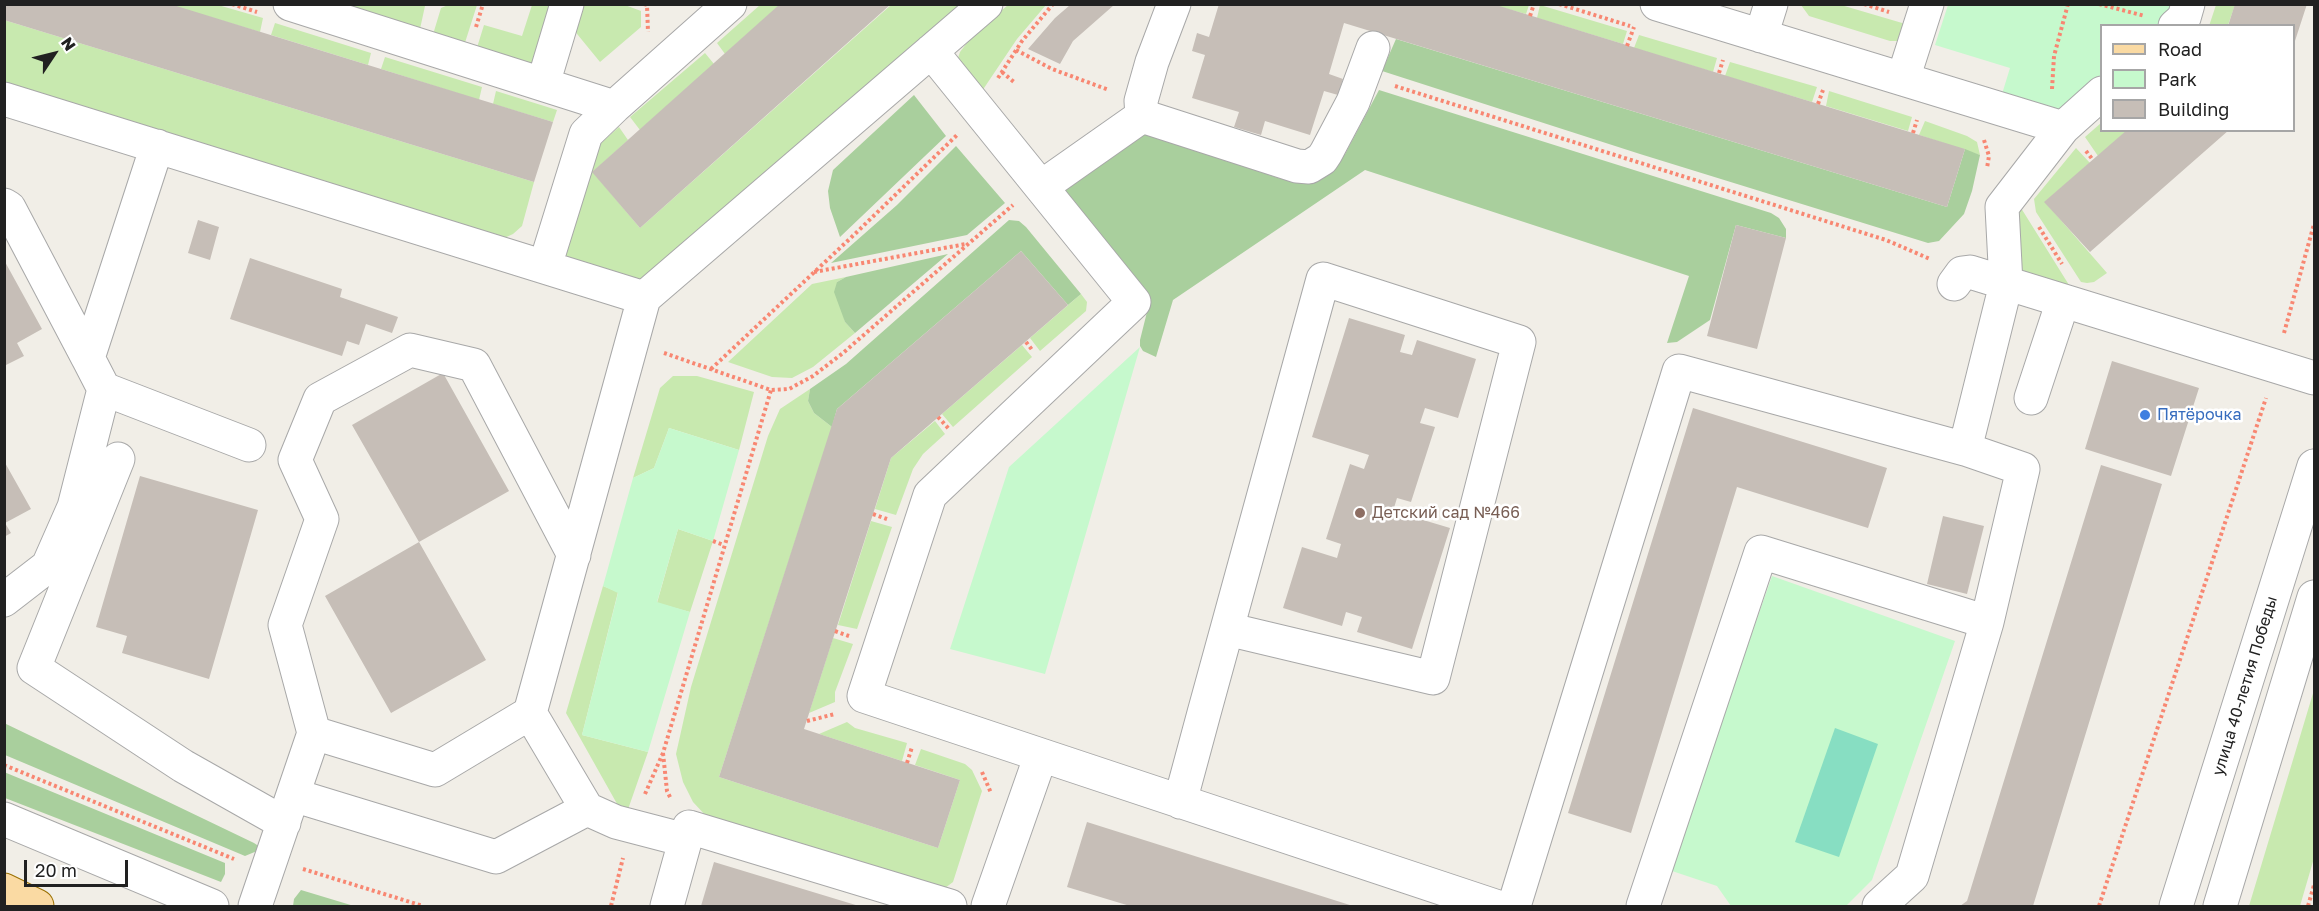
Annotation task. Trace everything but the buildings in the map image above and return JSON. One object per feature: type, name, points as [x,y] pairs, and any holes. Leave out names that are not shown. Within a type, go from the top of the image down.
[{"type":"main road","points":[[4,890],[37,906]]},
{"type":"street","points":[[290,4],[614,107]]},
{"type":"street","points":[[543,84],[567,4]]},
{"type":"street","points":[[545,266],[586,134],[730,4]]},
{"type":"street","points":[[314,733],[435,770],[530,713],[644,298],[986,4]]},
{"type":"street","points":[[1028,195],[1142,108],[1152,62],[1174,4]]},
{"type":"street","points":[[1761,36],[1771,4]]},
{"type":"street","points":[[1903,79],[1928,4]]},
{"type":"street","points":[[2165,22],[2184,18],[2188,4]]},
{"type":"street","points":[[1651,17],[1761,36],[2063,128]]},
{"type":"street","points":[[931,51],[968,121],[1028,195],[1134,302],[930,495],[864,696],[1495,906]]},
{"type":"street","points":[[1142,108],[1297,166],[1309,167],[1322,159],[1326,153],[1353,102],[1368,62]]},
{"type":"street","points":[[1965,449],[2006,284],[2002,207],[2063,128],[2100,95]]},
{"type":"street","points":[[4,99],[644,298]]},
{"type":"street","points":[[88,358],[157,146]]},
{"type":"street","points":[[4,205],[9,208],[104,389],[74,507],[48,566],[4,600]]},
{"type":"street","points":[[1958,279],[1970,272],[2314,378]]},
{"type":"street","points":[[1180,801],[1227,629],[1323,279],[1519,342],[1433,678],[1227,629]]},
{"type":"street","points":[[2031,398],[2077,305]]},
{"type":"street","points":[[255,906],[314,733],[285,625],[322,519],[295,460],[320,399],[410,350],[474,364],[574,555]]},
{"type":"street","points":[[1514,906],[1679,371],[1965,449],[2023,469],[1987,622],[1912,876],[1879,906]]},
{"type":"street","points":[[104,389],[249,445]]},
{"type":"street","points":[[118,459],[34,668],[183,766],[288,809],[496,857],[587,809]]},
{"type":"street","name":"улица 40-летия Победы","points":[[2176,906],[2314,466]]},
{"type":"street","points":[[1643,906],[1761,552],[1987,622]]},
{"type":"street","points":[[2220,906],[2314,597]]},
{"type":"street","points":[[530,713],[587,809],[630,826],[687,833],[950,906]]},
{"type":"street","points":[[988,906],[1041,755]]},
{"type":"street","points":[[4,819],[213,906]]},
{"type":"street","points":[[667,906],[687,833]]},
{"type":"path","points":[[711,369],[968,121],[1016,50],[1053,4]]},
{"type":"path","points":[[1530,16],[1534,4]]},
{"type":"path","points":[[1559,4],[1651,17]]},
{"type":"path","points":[[2063,128],[2051,84],[2054,56],[2068,4]]},
{"type":"path","points":[[2099,4],[2165,22]]},
{"type":"path","points":[[1016,50],[1052,69],[1142,108]]},
{"type":"path","points":[[1368,62],[1886,240],[1958,279]]},
{"type":"path","points":[[1002,72],[1014,82]]},
{"type":"path","points":[[1978,134],[1987,147],[1989,156],[1986,177]]},
{"type":"path","points":[[633,342],[771,390],[789,389],[813,376],[843,353],[1028,195]]},
{"type":"path","points":[[2036,222],[2077,305]]},
{"type":"path","points":[[2098,906],[2264,408],[2314,224]]},
{"type":"path","points":[[814,272],[968,244]]},
{"type":"path","points":[[611,906],[630,826],[663,753],[771,390]]},
{"type":"path","points":[[938,417],[952,432]]},
{"type":"path","points":[[713,541],[724,545]]},
{"type":"path","points":[[807,721],[844,711]]},
{"type":"path","points":[[907,763],[915,741]]},
{"type":"path","points":[[663,753],[667,791],[687,833]]},
{"type":"path","points":[[4,765],[244,863],[271,861],[423,906]]},
{"type":"path","points":[[2308,906],[2314,885]]},
{"type":"green space","points":[[421,4],[425,6],[418,38],[312,5]]},
{"type":"green space","points":[[170,5],[218,5],[263,18],[260,32]]},
{"type":"green space","points":[[448,5],[477,5],[462,52],[431,41],[441,8]]},
{"type":"green space","points":[[532,5],[560,5],[538,74],[475,54],[484,25],[522,36]]},
{"type":"green space","points":[[574,5],[625,5],[641,11],[641,27],[600,62],[573,29]]},
{"type":"green space","points":[[760,5],[780,5],[725,54],[717,43]]},
{"type":"green space","points":[[891,5],[969,5],[643,281],[565,257],[566,247],[601,143],[619,127],[628,140],[593,172],[640,228]]},
{"type":"green space","points":[[1008,5],[1046,5],[1017,39],[980,94],[957,61],[960,52],[973,35]]},
{"type":"green space","points":[[1493,5],[1529,5],[1526,14]]},
{"type":"green space","points":[[1540,5],[1627,31],[1623,44],[1537,18]]},
{"type":"green space","points":[[1801,5],[1841,5],[1909,25],[1903,41],[1890,41],[1809,16]]},
{"type":"green space","points":[[1948,5],[2176,5],[2173,12],[2159,24],[2100,24],[2100,76],[2058,113],[2002,94],[2010,68],[1935,45]]},
{"type":"green space","points":[[2216,5],[2235,5],[2228,24],[2210,24]]},
{"type":"green space","points":[[4,20],[534,182],[522,226],[513,234],[502,239],[5,87]]},
{"type":"green space","points":[[275,23],[371,53],[368,65],[271,35]]},
{"type":"green space","points":[[1639,35],[1717,58],[1713,72],[1634,48]]},
{"type":"green space","points":[[1396,39],[1947,207],[1965,149],[1980,155],[1972,191],[1964,214],[1939,241],[1928,243],[1382,71]]},
{"type":"green space","points":[[705,53],[714,64],[640,130],[630,117]]},
{"type":"green space","points":[[385,57],[482,87],[479,100],[381,69]]},
{"type":"green space","points":[[1730,62],[1817,87],[1812,102],[1725,76]]},
{"type":"green space","points":[[1379,90],[1771,213],[1779,218],[1786,229],[1786,238],[1736,225],[1710,320],[1677,342],[1667,343],[1689,276],[1365,170],[1173,300],[1156,357],[1143,351],[1140,340],[1147,303],[1058,190],[1142,134],[1153,134],[1278,178],[1306,182],[1334,166],[1345,154]]},
{"type":"green space","points":[[496,91],[557,110],[553,122],[493,104]]},
{"type":"green space","points":[[1829,91],[1912,117],[1908,131],[1826,106]]},
{"type":"green space","points":[[914,95],[946,136],[840,237],[830,208],[828,191],[833,170]]},
{"type":"green space","points":[[1925,121],[1967,136],[1977,142],[1980,155],[1919,135]]},
{"type":"green space","points":[[2100,124],[2100,132],[2126,132],[2098,156],[2085,137]]},
{"type":"green space","points":[[956,146],[1005,203],[967,235],[831,263],[897,205]]},
{"type":"green space","points":[[2076,148],[2090,163],[2045,202],[2107,273],[2094,282],[2087,283],[2081,282],[2036,212],[2034,199]]},
{"type":"green space","points":[[2021,208],[2079,301],[2025,282],[2011,239]]},
{"type":"green space","points":[[1009,220],[1019,221],[1026,227],[1081,294],[1068,305],[1021,251],[837,409],[832,427],[814,413],[808,401],[810,389],[846,364]]},
{"type":"green space","points":[[948,254],[855,333],[845,322],[834,292],[837,282],[846,277]]},
{"type":"green space","points":[[846,277],[837,282],[845,322],[855,333],[813,367],[792,378],[772,377],[728,362],[812,284]]},
{"type":"green space","points":[[1081,294],[1087,302],[1086,311],[1040,351],[1030,338]]},
{"type":"green space","points":[[1022,345],[1032,357],[953,427],[942,414]]},
{"type":"green space","points":[[1140,347],[1045,674],[950,649],[1009,467]]},
{"type":"green space","points":[[673,376],[697,376],[754,392],[739,450],[669,428],[654,468],[633,478],[660,388]]},
{"type":"green space","points":[[810,389],[808,401],[814,413],[832,427],[719,777],[938,848],[960,780],[915,765],[921,749],[965,764],[972,770],[982,791],[953,882],[945,888],[707,817],[693,802],[683,782],[676,754],[691,687],[768,436],[780,409]]},
{"type":"green space","points":[[935,421],[945,434],[923,454],[913,469],[896,515],[875,509],[891,458]]},
{"type":"green space","points":[[669,428],[739,450],[713,541],[678,529],[657,602],[690,612],[648,752],[582,735],[618,593],[603,586],[633,478],[654,468]]},
{"type":"green space","points":[[871,521],[892,527],[857,629],[838,625]]},
{"type":"green space","points":[[678,529],[713,541],[690,612],[657,603]]},
{"type":"green space","points":[[1772,576],[1955,641],[1872,880],[1846,906],[1731,906],[1717,886],[1669,870]]},
{"type":"green space","points":[[603,586],[618,592],[582,735],[648,752],[625,818],[566,713]]},
{"type":"green space","points":[[833,638],[853,644],[835,692],[835,702],[809,713]]},
{"type":"green space","points":[[2314,690],[2314,858],[2300,906],[2249,906]]},
{"type":"green space","points":[[847,722],[855,728],[907,743],[902,761],[819,734]]},
{"type":"green space","points":[[4,723],[260,847],[257,851],[245,856],[5,755]]},
{"type":"green space","points":[[1835,728],[1878,744],[1839,857],[1795,842]]},
{"type":"green space","points":[[4,772],[225,863],[225,874],[221,882],[5,798]]},
{"type":"green space","points":[[301,890],[354,906],[293,906],[294,899]]},
{"type":"place","name":"Пятёрочка","points":[[2145,415]]},
{"type":"place","name":"Детский сад №466","points":[[1360,513]]}]
